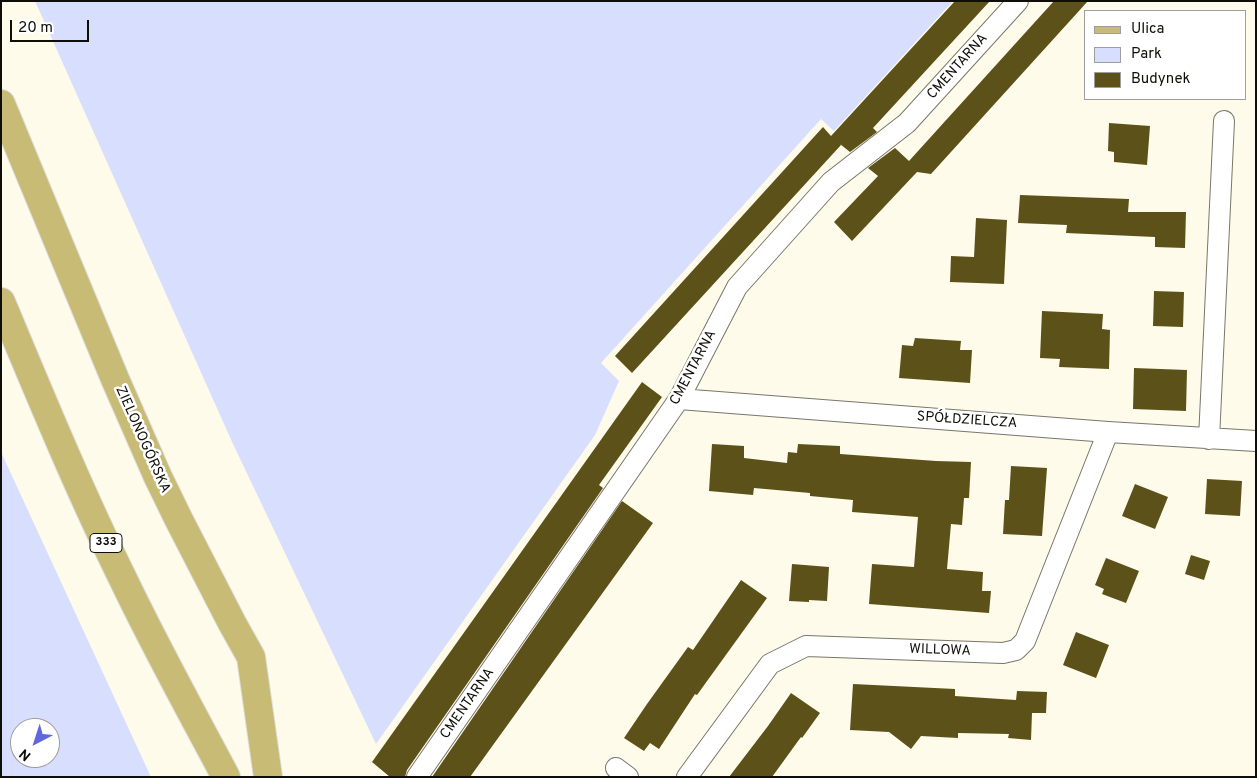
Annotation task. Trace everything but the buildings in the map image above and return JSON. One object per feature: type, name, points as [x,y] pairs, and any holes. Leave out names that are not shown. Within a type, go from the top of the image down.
[{"type":"main road","name":"ZIELONOGÓRSKA","points":[[1,104],[115,379],[158,476],[224,609],[251,657],[268,777]]},
{"type":"main road","name":"333","points":[[1,302],[42,402],[100,532],[150,634],[226,777]]},
{"type":"street","name":"CMENTARNA","points":[[417,777],[679,399],[736,287],[831,182],[907,123],[1018,1]]},
{"type":"street","points":[[1209,439],[1224,121]]},
{"type":"street","name":"SPÓŁDZIELCZA","points":[[679,399],[1108,432],[1256,441]]},
{"type":"street","name":"WILLOWA","points":[[687,777],[770,664],[806,646],[1004,653],[1016,650],[1025,641],[1108,432]]},
{"type":"green space","points":[[35,1],[953,1],[834,131],[821,119],[601,363],[619,381],[595,435],[376,744],[233,444]]},
{"type":"green space","points":[[1,452],[151,777],[1,777]]}]
